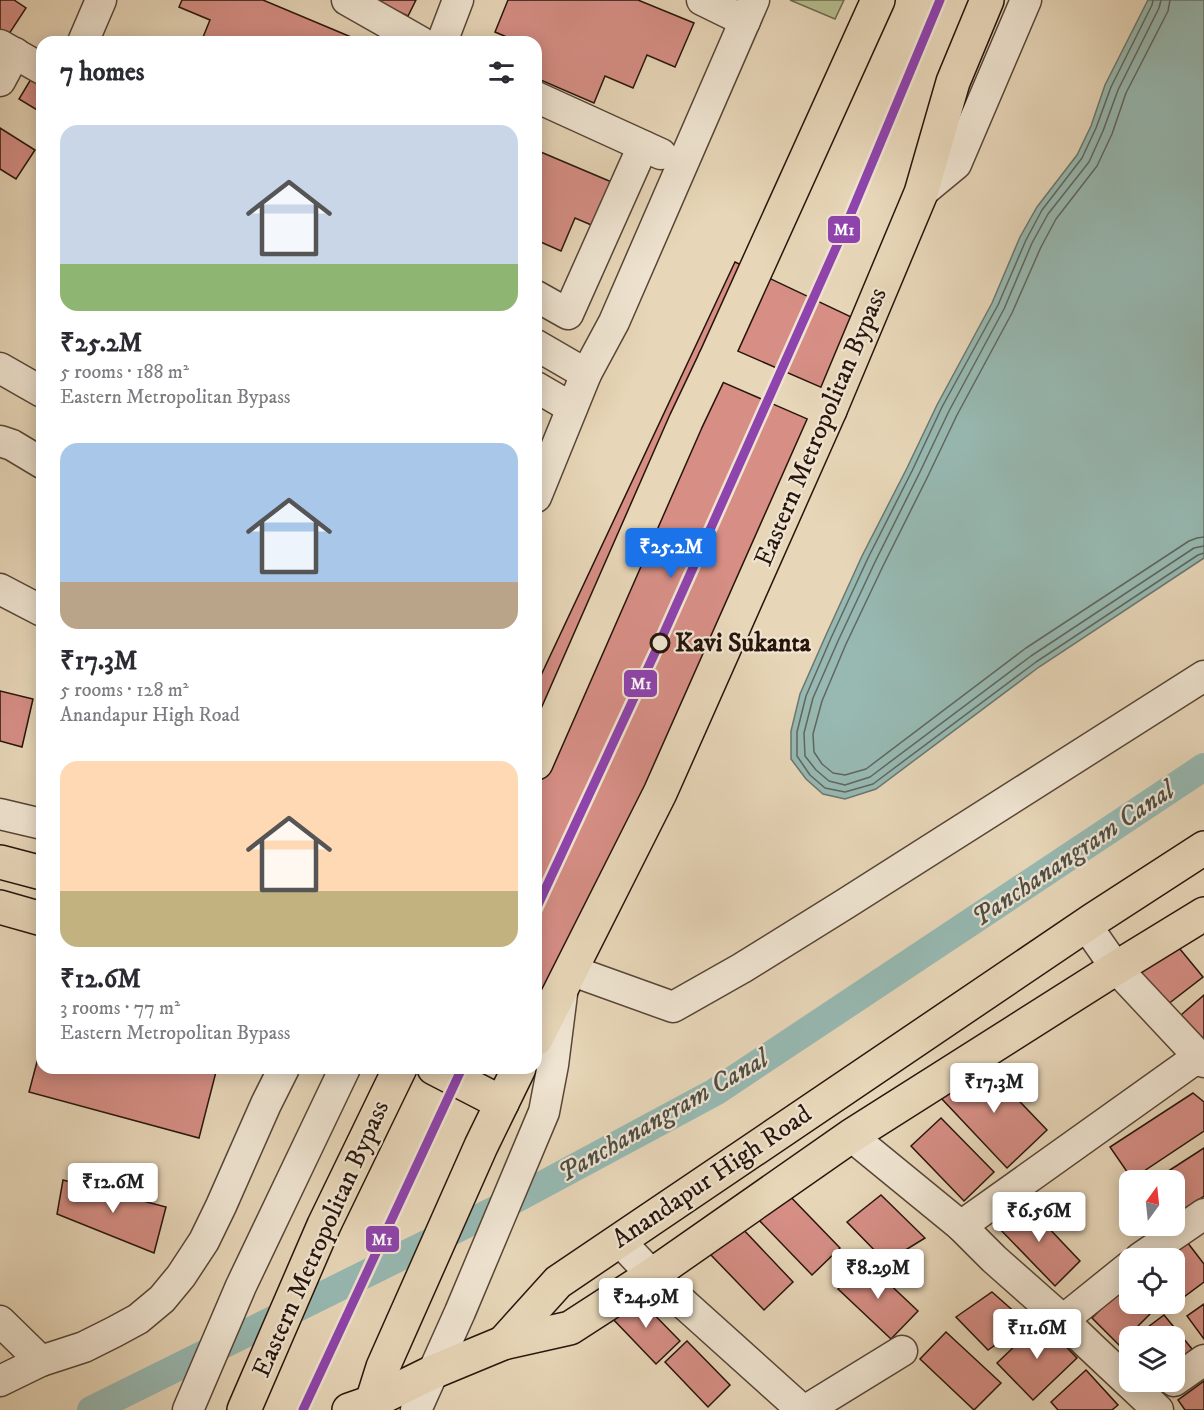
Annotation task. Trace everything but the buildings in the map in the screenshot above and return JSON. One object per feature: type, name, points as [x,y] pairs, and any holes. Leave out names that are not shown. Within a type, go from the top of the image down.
[{"type":"main road","points":[[542,749],[671,454],[878,0]]},
{"type":"main road","name":"Eastern Metropolitan Bypass","points":[[542,1027],[660,793],[830,410],[921,193],[953,82],[987,0]]},
{"type":"main road","points":[[715,360],[830,410]]},
{"type":"main road","name":"Anandapur High Road","points":[[503,1343],[558,1282],[1086,925],[1204,848]]},
{"type":"main road","points":[[0,862],[36,871]]},
{"type":"main road","points":[[0,907],[36,917]]},
{"type":"main road","name":"Anandapur High Road","points":[[503,1343],[570,1328],[652,1275],[851,1136],[1204,914]]},
{"type":"main road","name":"Eastern Metropolitan Bypass","points":[[244,1408],[324,1225],[397,1074]]},
{"type":"main road","points":[[446,1074],[502,1103]]},
{"type":"main road","points":[[363,1407],[481,1146],[516,1074]]},
{"type":"main road","points":[[363,1407],[433,1372],[503,1343]]},
{"type":"street","points":[[68,36],[82,0]]},
{"type":"street","points":[[86,36],[101,0]]},
{"type":"street","points":[[347,0],[410,36]]},
{"type":"street","points":[[444,36],[458,0]]},
{"type":"street","points":[[921,193],[956,164],[1026,0]]},
{"type":"street","points":[[542,481],[586,374],[614,322],[750,11],[708,1]]},
{"type":"street","points":[[0,81],[8,49],[36,65]]},
{"type":"street","points":[[542,100],[682,164]]},
{"type":"street","points":[[568,314],[643,146]]},
{"type":"street","points":[[542,299],[608,333]]},
{"type":"street","points":[[542,348],[586,374]]},
{"type":"street","points":[[0,368],[36,389]]},
{"type":"street","points":[[542,390],[572,408]]},
{"type":"street","points":[[0,441],[12,445],[36,459]]},
{"type":"street","points":[[0,589],[36,608]]},
{"type":"street","points":[[416,1410],[544,1112],[567,977],[673,1007],[742,968],[845,904],[1204,676]]},
{"type":"street","points":[[0,814],[36,823]]},
{"type":"street","points":[[961,1226],[1201,1060],[1116,968],[1086,925]]},
{"type":"street","points":[[0,1381],[40,1362],[84,1347],[138,1319],[162,1299],[181,1276],[204,1241],[281,1074]]},
{"type":"street","points":[[188,1410],[241,1286],[342,1074]]},
{"type":"street","points":[[851,1136],[961,1226],[1153,1405],[1164,1392]]},
{"type":"street","points":[[1155,1248],[1204,1214]]},
{"type":"street","points":[[619,1240],[652,1275],[804,1410],[902,1351]]},
{"type":"street","points":[[1063,1320],[1119,1275]]},
{"type":"street","points":[[0,1321],[40,1362]]},
{"type":"street","points":[[1185,1373],[1204,1360]]},
{"type":"green space","points":[[790,0],[844,0],[835,19]]},
{"type":"water","points":[[1148,0],[1204,0],[1204,558],[1039,667],[876,789],[845,799],[823,794],[806,779],[791,759],[791,731],[800,694],[862,556],[937,405],[992,303],[1020,237],[1037,207],[1077,155],[1091,126],[1105,85]]},
{"type":"waterway","name":"Panchanangram Canal","points":[[91,1410],[503,1206],[715,1092],[1204,767]]},
{"type":"transit line","name":"M1","points":[[542,896],[659,644],[847,223],[940,0]]},
{"type":"transit line","name":"M1","points":[[303,1410],[459,1074]]},
{"type":"place","name":"Kavi Sukanta","points":[[660,643]]}]
